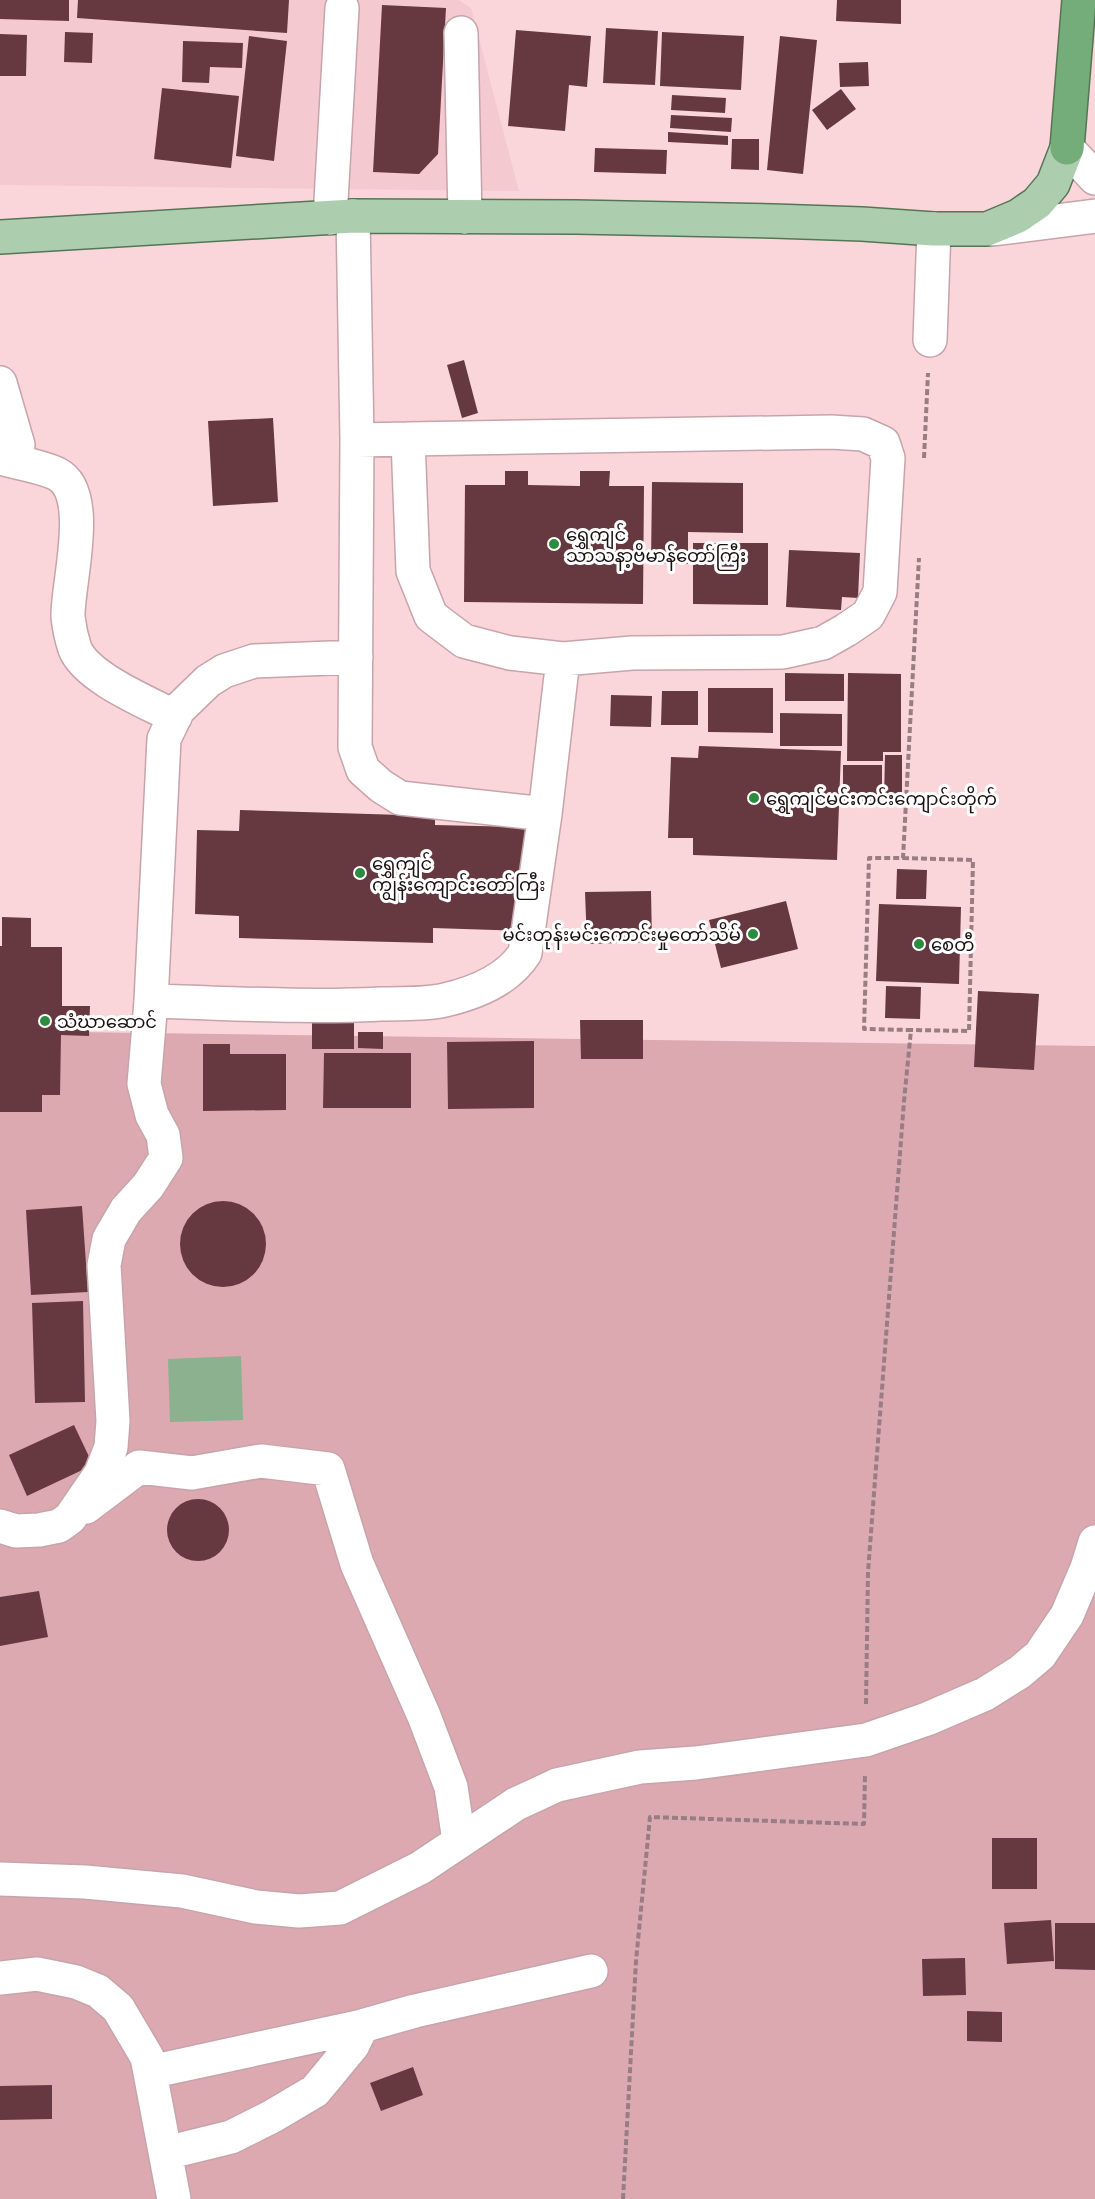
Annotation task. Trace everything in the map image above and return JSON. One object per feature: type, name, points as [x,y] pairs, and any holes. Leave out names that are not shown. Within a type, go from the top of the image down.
[{"type":"highway","points":[[1067,148],[1079,0]]},
{"type":"main road","points":[[0,237],[341,217],[773,220],[934,230],[987,230],[1018,216],[1037,203],[1053,184],[1067,148]]},
{"type":"street","points":[[342,8],[341,217],[357,440],[355,747],[363,770],[381,786],[400,798],[545,814]]},
{"type":"street","points":[[461,33],[465,217]]},
{"type":"street","points":[[1067,148],[1095,178]]},
{"type":"street","points":[[987,230],[1095,216]]},
{"type":"street","points":[[930,340],[934,230]]},
{"type":"street","points":[[0,383],[18,445],[0,451]]},
{"type":"street","points":[[357,440],[408,439],[831,432],[863,434],[883,443],[888,458],[880,592],[868,615],[846,630],[823,643],[783,652],[632,653],[563,658],[510,653],[464,641],[431,616],[413,571],[408,439]]},
{"type":"street","points":[[0,458],[57,474],[70,485],[75,502],[75,535],[68,617],[75,650],[93,673],[175,717]]},
{"type":"street","points":[[70,1518],[101,1473],[111,1447],[113,1421],[104,1265],[109,1239],[126,1210],[148,1186],[166,1158],[163,1135],[152,1115],[144,1084],[151,1000],[164,739],[178,710],[208,681],[224,671],[254,661],[356,657]]},
{"type":"street","points":[[151,1000],[327,1007],[443,1001],[479,990],[502,977],[518,964],[525,953],[545,814],[563,658]]},
{"type":"street","points":[[0,1526],[16,1531],[58,1526],[139,1467],[192,1473],[261,1461],[328,1469],[357,1564],[452,1786],[459,1841]]},
{"type":"street","points":[[0,1879],[85,1881],[182,1892],[256,1907],[299,1911],[340,1908],[420,1868],[516,1804],[557,1785],[640,1767],[708,1761],[866,1740],[927,1719],[985,1694],[1020,1672],[1040,1655],[1067,1615],[1087,1568],[1095,1542]]},
{"type":"street","points":[[150,2072],[362,2026],[415,2011],[591,1971]]},
{"type":"street","points":[[0,1978],[37,1974],[76,1982],[98,1991],[118,2008],[147,2058],[174,2199]]},
{"type":"street","points":[[166,2153],[231,2137],[315,2091],[352,2045],[362,2026]]},
{"type":"path","points":[[923,470],[930,340]]},
{"type":"path","points":[[903,858],[919,552]]},
{"type":"path","points":[[869,858],[973,860],[969,1031],[911,1030],[864,1029],[869,858]]},
{"type":"path","points":[[623,2199],[636,1961],[650,1817],[864,1824],[868,1572],[911,1030]]},
{"type":"shaded area","points":[[0,0],[459,0],[471,8],[519,191],[0,185]]},
{"type":"shaded area","points":[[0,1031],[1095,1046],[1095,2199],[0,2199]]},
{"type":"shaded area","points":[[241,1356],[243,1420],[170,1422],[168,1359]]},
{"type":"building","points":[[0,0],[69,0],[69,21],[0,19]]},
{"type":"building","points":[[78,0],[289,0],[287,33],[77,18]]},
{"type":"building","points":[[837,0],[901,0],[901,24],[836,21]]},
{"type":"building","points":[[382,5],[446,8],[438,154],[419,174],[373,172]]},
{"type":"building","points":[[606,28],[658,31],[655,85],[603,83]]},
{"type":"building","points":[[516,30],[591,36],[587,87],[569,85],[565,131],[508,126]]},
{"type":"building","points":[[65,32],[93,33],[92,63],[64,62]]},
{"type":"building","points":[[662,32],[744,36],[741,90],[660,86]]},
{"type":"building","points":[[0,34],[27,35],[26,76],[0,76]]},
{"type":"building","points":[[249,36],[287,41],[274,161],[236,156]]},
{"type":"building","points":[[780,36],[817,40],[803,174],[767,170]]},
{"type":"building","points":[[183,41],[243,43],[242,68],[210,67],[209,83],[182,82]]},
{"type":"building","points":[[868,62],[869,86],[840,87],[839,63]]},
{"type":"building","points":[[162,88],[239,96],[231,168],[154,159]]},
{"type":"building","points":[[841,89],[856,109],[827,130],[812,110]]},
{"type":"building","points":[[672,95],[726,98],[725,113],[671,110]]},
{"type":"building","points":[[671,115],[732,118],[731,132],[670,128]]},
{"type":"building","points":[[668,132],[728,136],[728,145],[668,142]]},
{"type":"building","points":[[732,139],[759,139],[759,170],[731,169]]},
{"type":"building","points":[[595,148],[667,150],[666,174],[594,172]]},
{"type":"building","points":[[464,360],[478,413],[462,418],[447,365]]},
{"type":"building","points":[[273,418],[278,502],[213,506],[208,421]]},
{"type":"building","name":"ရွှေကျင် သာသနာ့ဗိမာန်တော်ကြီး","points":[[505,471],[528,471],[528,485],[580,486],[580,471],[610,471],[609,486],[644,486],[643,604],[464,602],[465,485],[505,485]]},
{"type":"building","points":[[652,482],[743,483],[743,533],[688,532],[688,564],[651,564]]},
{"type":"building","points":[[693,543],[768,543],[768,605],[693,604]]},
{"type":"building","points":[[789,550],[860,553],[858,598],[842,597],[841,610],[786,607]]},
{"type":"building","points":[[785,673],[844,674],[844,701],[785,701]]},
{"type":"building","points":[[848,673],[901,674],[901,752],[883,752],[883,761],[847,761]]},
{"type":"building","points":[[708,688],[773,688],[773,733],[708,732]]},
{"type":"building","points":[[662,691],[698,691],[698,725],[661,725]]},
{"type":"building","points":[[611,695],[652,696],[651,727],[610,726]]},
{"type":"building","points":[[780,713],[842,714],[842,746],[780,746]]},
{"type":"building","name":"ရွှေကျင်မင်းကင်းကျောင်းတိုက်","points":[[699,746],[841,751],[837,860],[693,855],[693,838],[668,838],[671,757],[698,758]]},
{"type":"building","points":[[885,755],[902,755],[902,800],[884,800]]},
{"type":"building","points":[[843,765],[882,765],[882,805],[843,805]]},
{"type":"building","name":"ရွှေကျင် ကျွန်းကျောင်းတော်ကြီး","points":[[240,810],[435,816],[435,825],[526,827],[523,931],[433,928],[433,943],[239,938],[239,916],[195,914],[197,830],[239,831]]},
{"type":"building","points":[[897,869],[927,870],[926,899],[896,899]]},
{"type":"building","points":[[651,891],[652,942],[587,944],[585,892]]},
{"type":"building","name":"မင်းတုန်းမင်းကောင်းမှုတော်သိမ်","points":[[786,901],[798,949],[721,968],[709,920]]},
{"type":"building","name":"စေတီ","points":[[879,904],[961,907],[959,984],[876,981]]},
{"type":"building","name":"သံဃာဆောင်","points":[[2,917],[31,918],[31,947],[62,947],[62,1006],[90,1006],[89,1036],[61,1035],[60,1095],[42,1095],[42,1112],[0,1112]]},
{"type":"building","points":[[886,986],[921,987],[920,1019],[885,1018]]},
{"type":"building","points":[[978,991],[1039,994],[1034,1070],[974,1067]]},
{"type":"building","points":[[312,1015],[354,1015],[354,1049],[312,1049]]},
{"type":"building","points":[[580,1020],[643,1020],[643,1059],[581,1059]]},
{"type":"building","points":[[358,1032],[383,1032],[383,1049],[358,1048]]},
{"type":"building","points":[[534,1041],[534,1108],[448,1109],[447,1042]]},
{"type":"building","name":"သံဃာဆောင်","points":[[203,1044],[230,1044],[230,1054],[286,1054],[286,1110],[203,1111]]},
{"type":"building","points":[[324,1053],[411,1053],[411,1108],[323,1108]]},
{"type":"building","points":[[223,1201],[239,1205],[253,1214],[262,1228],[266,1244],[262,1260],[253,1274],[239,1283],[223,1287],[207,1283],[193,1274],[184,1260],[180,1244],[184,1228],[193,1214],[207,1205]]},
{"type":"building","points":[[82,1206],[88,1292],[31,1295],[26,1210]]},
{"type":"building","points":[[83,1301],[85,1402],[35,1403],[32,1303]]},
{"type":"building","points":[[74,1425],[93,1465],[27,1496],[9,1455]]},
{"type":"building","points":[[192,1499],[204,1499],[220,1508],[227,1518],[229,1530],[227,1542],[220,1552],[204,1561],[192,1561],[181,1556],[172,1547],[167,1536],[167,1524],[172,1513],[181,1504]]},
{"type":"building","points":[[39,1591],[48,1637],[0,1646],[0,1597]]},
{"type":"building","points":[[992,1838],[1037,1838],[1037,1889],[992,1889]]},
{"type":"building","points":[[1051,1920],[1054,1961],[1007,1964],[1004,1923]]},
{"type":"building","points":[[1055,1923],[1095,1923],[1095,1970],[1055,1969]]},
{"type":"building","points":[[965,1958],[966,1995],[923,1996],[922,1959]]},
{"type":"building","points":[[967,2011],[1002,2012],[1002,2042],[967,2041]]},
{"type":"building","points":[[413,2067],[423,2095],[381,2111],[370,2083]]},
{"type":"building","points":[[52,2085],[52,2119],[0,2120],[0,2086]]},
{"type":"place","name":"ရွှေကျင် သာသနာ့ဗိမာန်တော်ကြီး","points":[[554,544]]},
{"type":"place","name":"ရွှေကျင်မင်းကင်းကျောင်းတိုက်","points":[[754,798]]},
{"type":"place","name":"ရွှေကျင် ကျွန်းကျောင်းတော်ကြီး","points":[[360,873]]},
{"type":"place","name":"မင်းတုန်းမင်းကောင်းမှုတော်သိမ်","points":[[753,934]]},
{"type":"place","name":"စေတီ","points":[[919,944]]},
{"type":"place","name":"သံဃာဆောင်","points":[[45,1021]]}]
